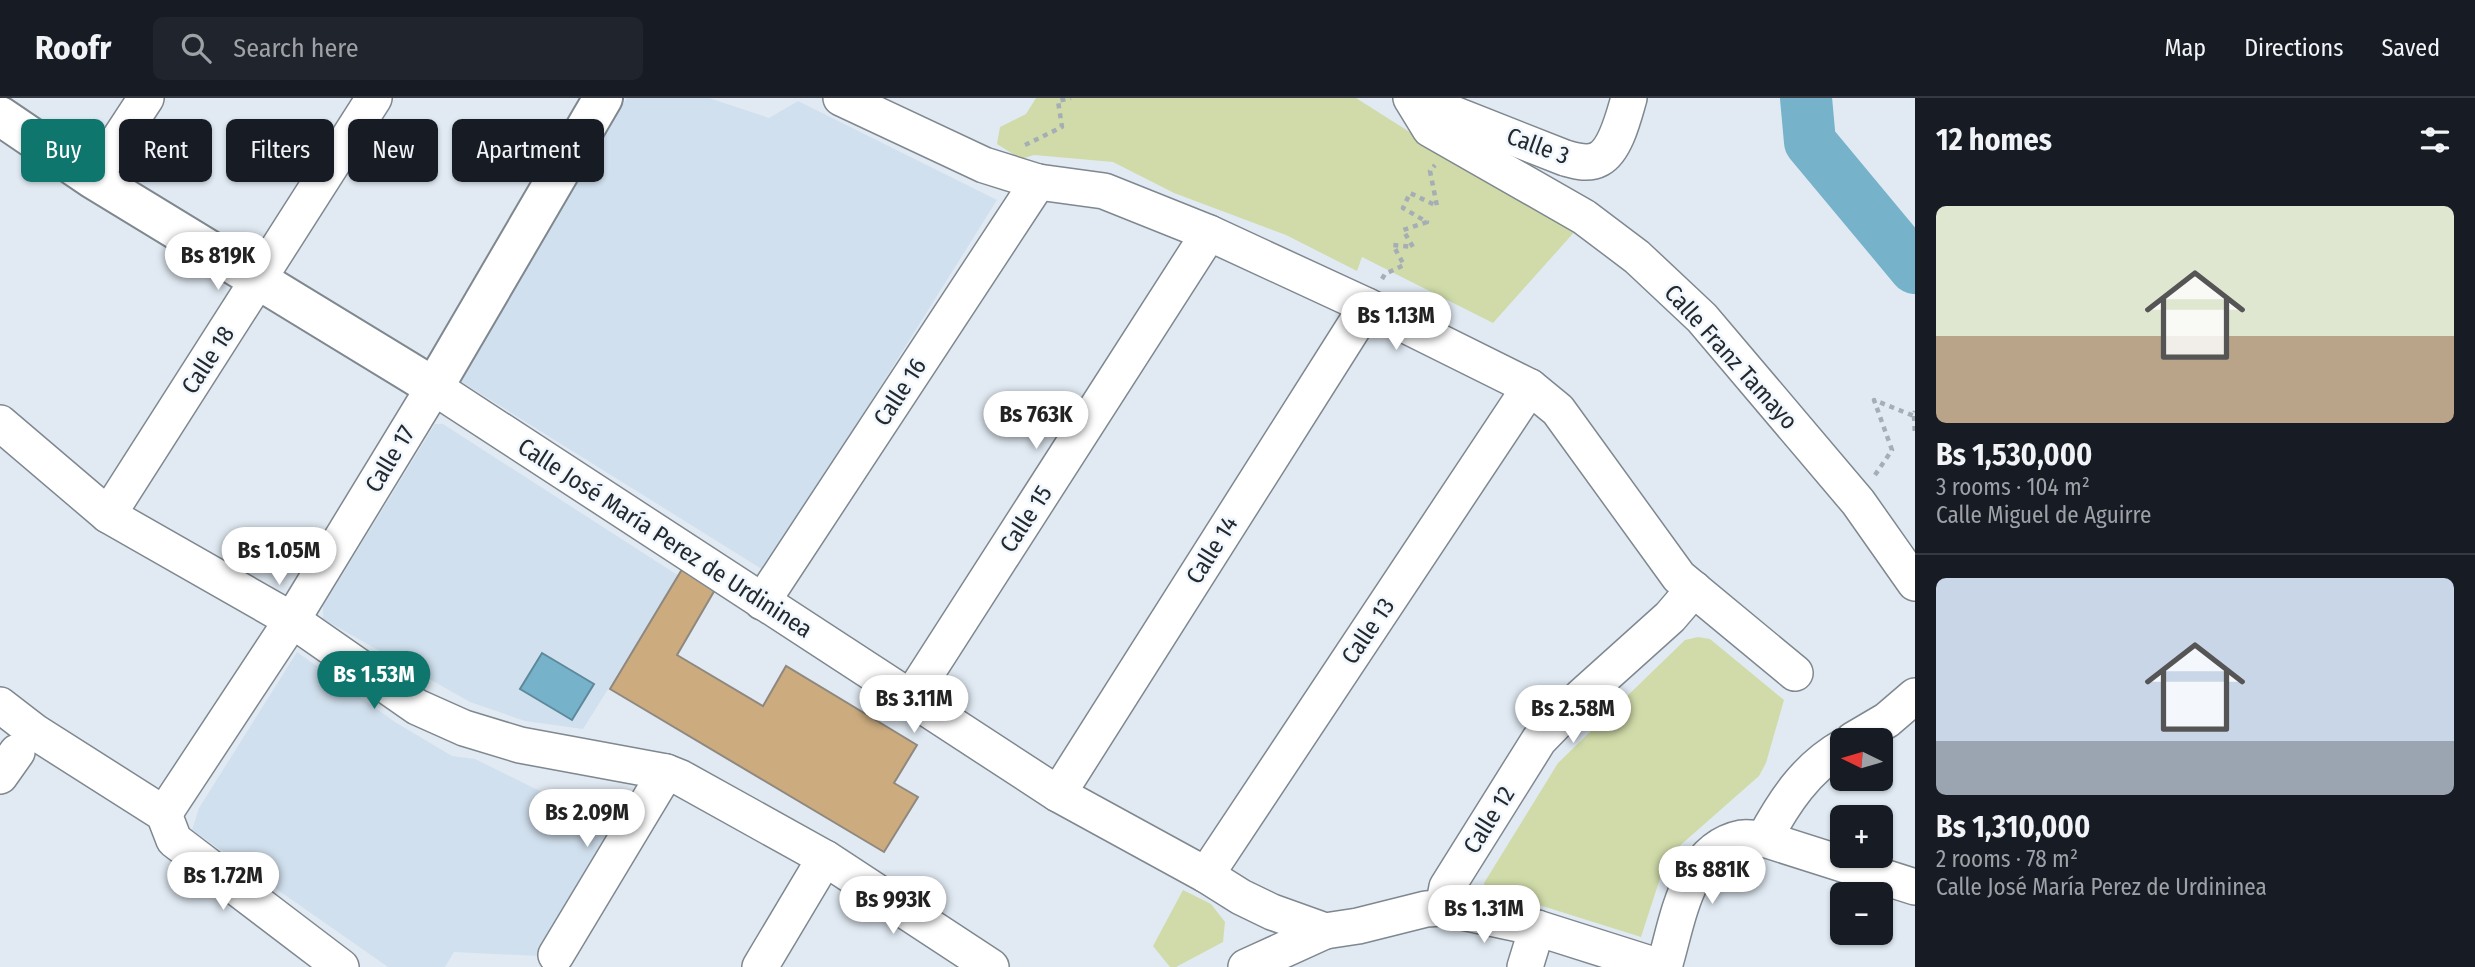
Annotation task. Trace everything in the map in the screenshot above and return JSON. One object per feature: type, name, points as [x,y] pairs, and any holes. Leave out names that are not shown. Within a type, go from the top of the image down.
[{"type":"main road","name":"Calle 17","points":[[434,387],[603,98]]},
{"type":"main road","points":[[0,116],[21,130]]},
{"type":"main road","points":[[98,182],[434,387]]},
{"type":"street","points":[[105,161],[146,98]]},
{"type":"street","name":"Calle 18","points":[[108,515],[374,98]]},
{"type":"street","points":[[841,98],[984,165],[1038,182],[1104,191],[1209,233],[1367,306],[1530,387],[1558,410],[1679,577],[1796,673]]},
{"type":"street","name":"Calle 3","points":[[1412,98],[1584,163],[1599,159],[1607,151],[1618,134],[1629,98]]},
{"type":"street","name":"Calle Franz Tamayo","points":[[1412,98],[1430,129],[1584,218],[1637,257],[1702,318],[1857,502],[1915,583]]},
{"type":"street","name":"Calle 16","points":[[762,602],[1038,182]]},
{"type":"street","name":"Calle 15","points":[[910,699],[1209,233]]},
{"type":"street","name":"Calle 14","points":[[1058,794],[1367,306]]},
{"type":"street","name":"Calle José María Perez de Urdininea","points":[[434,387],[1058,794],[1272,912],[1325,931],[1358,926],[1426,909],[1443,908],[1537,928],[1662,967]]},
{"type":"street","name":"Calle 17","points":[[164,814],[292,620],[434,387]]},
{"type":"street","name":"Calle 13","points":[[1206,875],[1530,387]]},
{"type":"street","points":[[0,423],[108,515],[292,620],[417,707],[464,728],[520,745],[666,772],[681,778],[825,858],[991,967]]},
{"type":"street","name":"Calle 12","points":[[1443,908],[1447,887],[1539,740],[1581,696],[1670,617],[1693,589]]},
{"type":"street","points":[[1880,728],[1901,719],[1915,696]]},
{"type":"street","points":[[0,705],[35,732],[164,814],[174,840],[341,967]]},
{"type":"street","points":[[1764,839],[1779,811],[1804,776],[1830,757]]},
{"type":"street","points":[[556,955],[666,772]]},
{"type":"street","points":[[1662,967],[1692,876],[1705,858],[1722,845],[1743,838],[1764,839],[1915,887]]},
{"type":"street","points":[[760,967],[825,858]]},
{"type":"street","points":[[1525,967],[1537,928]]},
{"type":"street","points":[[1246,967],[1325,931]]},
{"type":"path","points":[[984,165],[1062,127],[1058,101],[1071,98]]},
{"type":"path","points":[[1367,306],[1385,274],[1404,265],[1393,245],[1413,247],[1403,230],[1427,222],[1403,208],[1410,193],[1437,205],[1430,171],[1456,145]]},
{"type":"path","points":[[1857,502],[1892,450],[1874,400],[1914,413],[1915,436]]},
{"type":"shaded area","points":[[627,98],[709,98],[769,118],[798,101],[997,200],[765,571],[444,371],[571,182],[604,182],[604,132]]},
{"type":"shaded area","points":[[435,424],[443,424],[679,576],[583,729],[525,721],[470,702],[323,619],[323,606]]},
{"type":"shaded area","points":[[297,652],[395,722],[452,756],[475,759],[613,827],[539,956],[454,952],[445,967],[388,967],[192,830],[199,808]]},
{"type":"green space","points":[[1036,98],[1356,98],[1427,143],[1577,229],[1493,323],[1362,257],[1357,271],[1286,235],[1174,193],[1113,162],[1034,155],[1021,159],[997,144],[1000,127],[1026,114]]},
{"type":"green space","points":[[1698,637],[1710,639],[1784,700],[1766,763],[1759,776],[1667,857],[1641,937],[1485,888],[1484,883],[1558,763],[1685,640]]},
{"type":"green space","points":[[1183,890],[1211,904],[1225,922],[1223,942],[1176,967],[1170,967],[1153,946]]},
{"type":"water","points":[[542,653],[594,684],[572,720],[520,689]]},
{"type":"building","points":[[684,566],[716,588],[677,655],[763,706],[786,666],[917,745],[894,783],[918,797],[884,852],[610,689]]},
{"type":"waterway","points":[[1806,98],[1810,142],[1915,268]]}]
